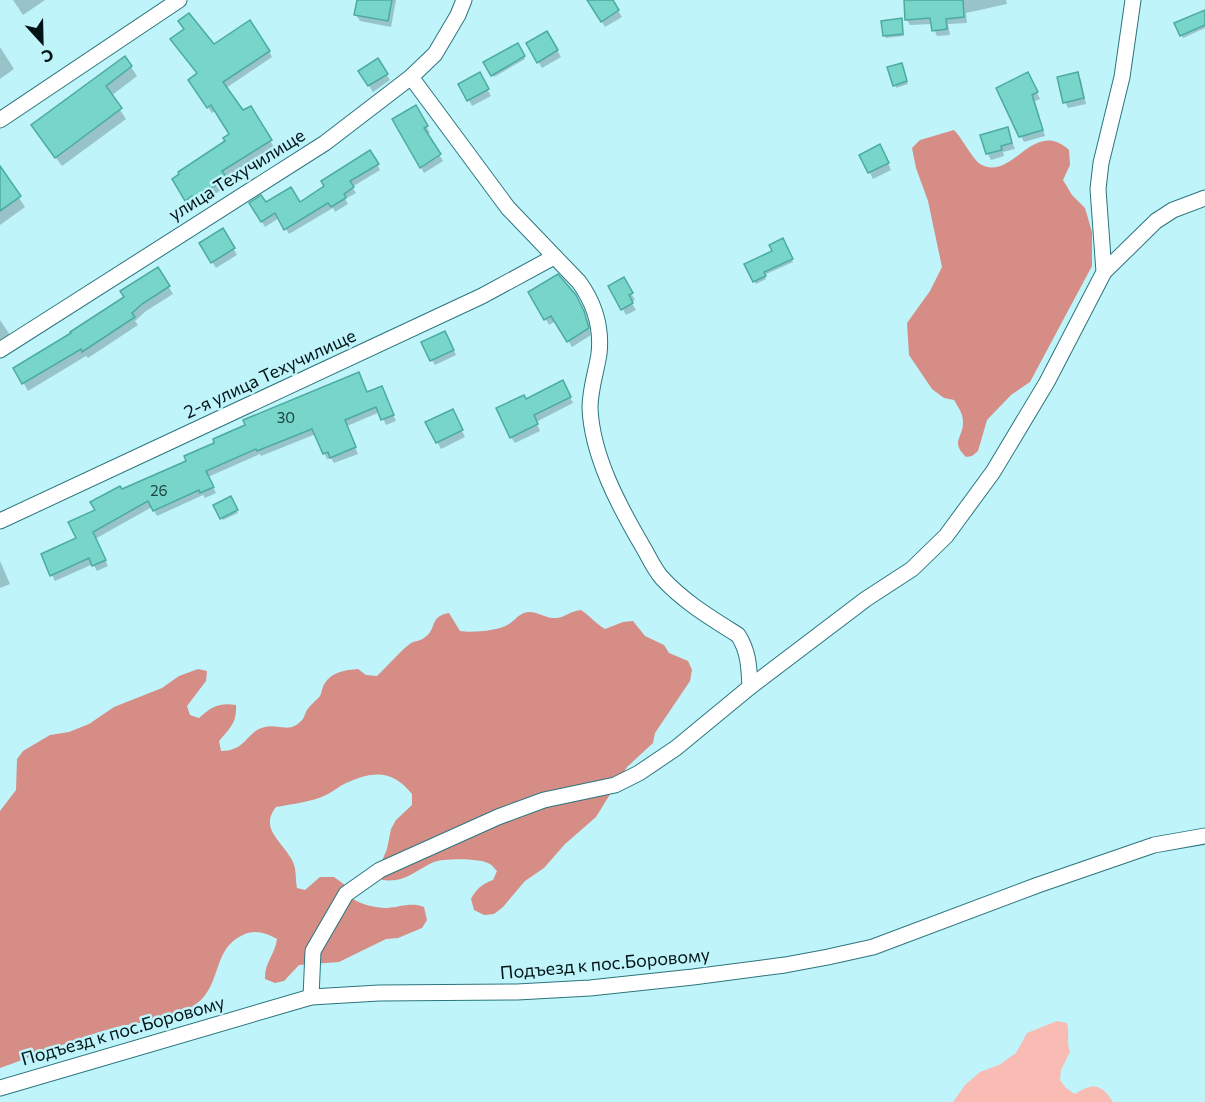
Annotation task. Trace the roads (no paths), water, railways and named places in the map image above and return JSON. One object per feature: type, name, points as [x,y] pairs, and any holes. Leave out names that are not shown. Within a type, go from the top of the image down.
[{"type":"street","points":[[0,120],[179,0]]},
{"type":"street","name":"улица Техучилище","points":[[0,350],[325,142],[411,76],[435,54],[458,15],[464,0]]},
{"type":"street","points":[[1104,272],[1098,189],[1101,163],[1122,77],[1133,0]]},
{"type":"street","points":[[411,76],[508,208],[589,295],[596,309],[599,325],[599,353],[590,391],[590,410],[593,436],[601,463],[635,533],[660,576],[681,598],[738,635],[748,654],[750,687]]},
{"type":"street","points":[[311,997],[313,951],[346,894],[380,870],[498,817],[544,800],[615,785],[639,773],[676,748],[750,687],[866,599],[912,569],[946,536],[978,495],[1047,382],[1104,272],[1156,221],[1173,210],[1205,198]]},
{"type":"street","name":"2-я улица Техучилище","points":[[0,521],[482,296],[554,257]]},
{"type":"street","name":"Подъезд к пос.Боровому","points":[[0,1088],[311,997],[379,993],[517,992],[579,988],[784,965],[873,947],[1038,885],[1154,845],[1205,837]]}]
